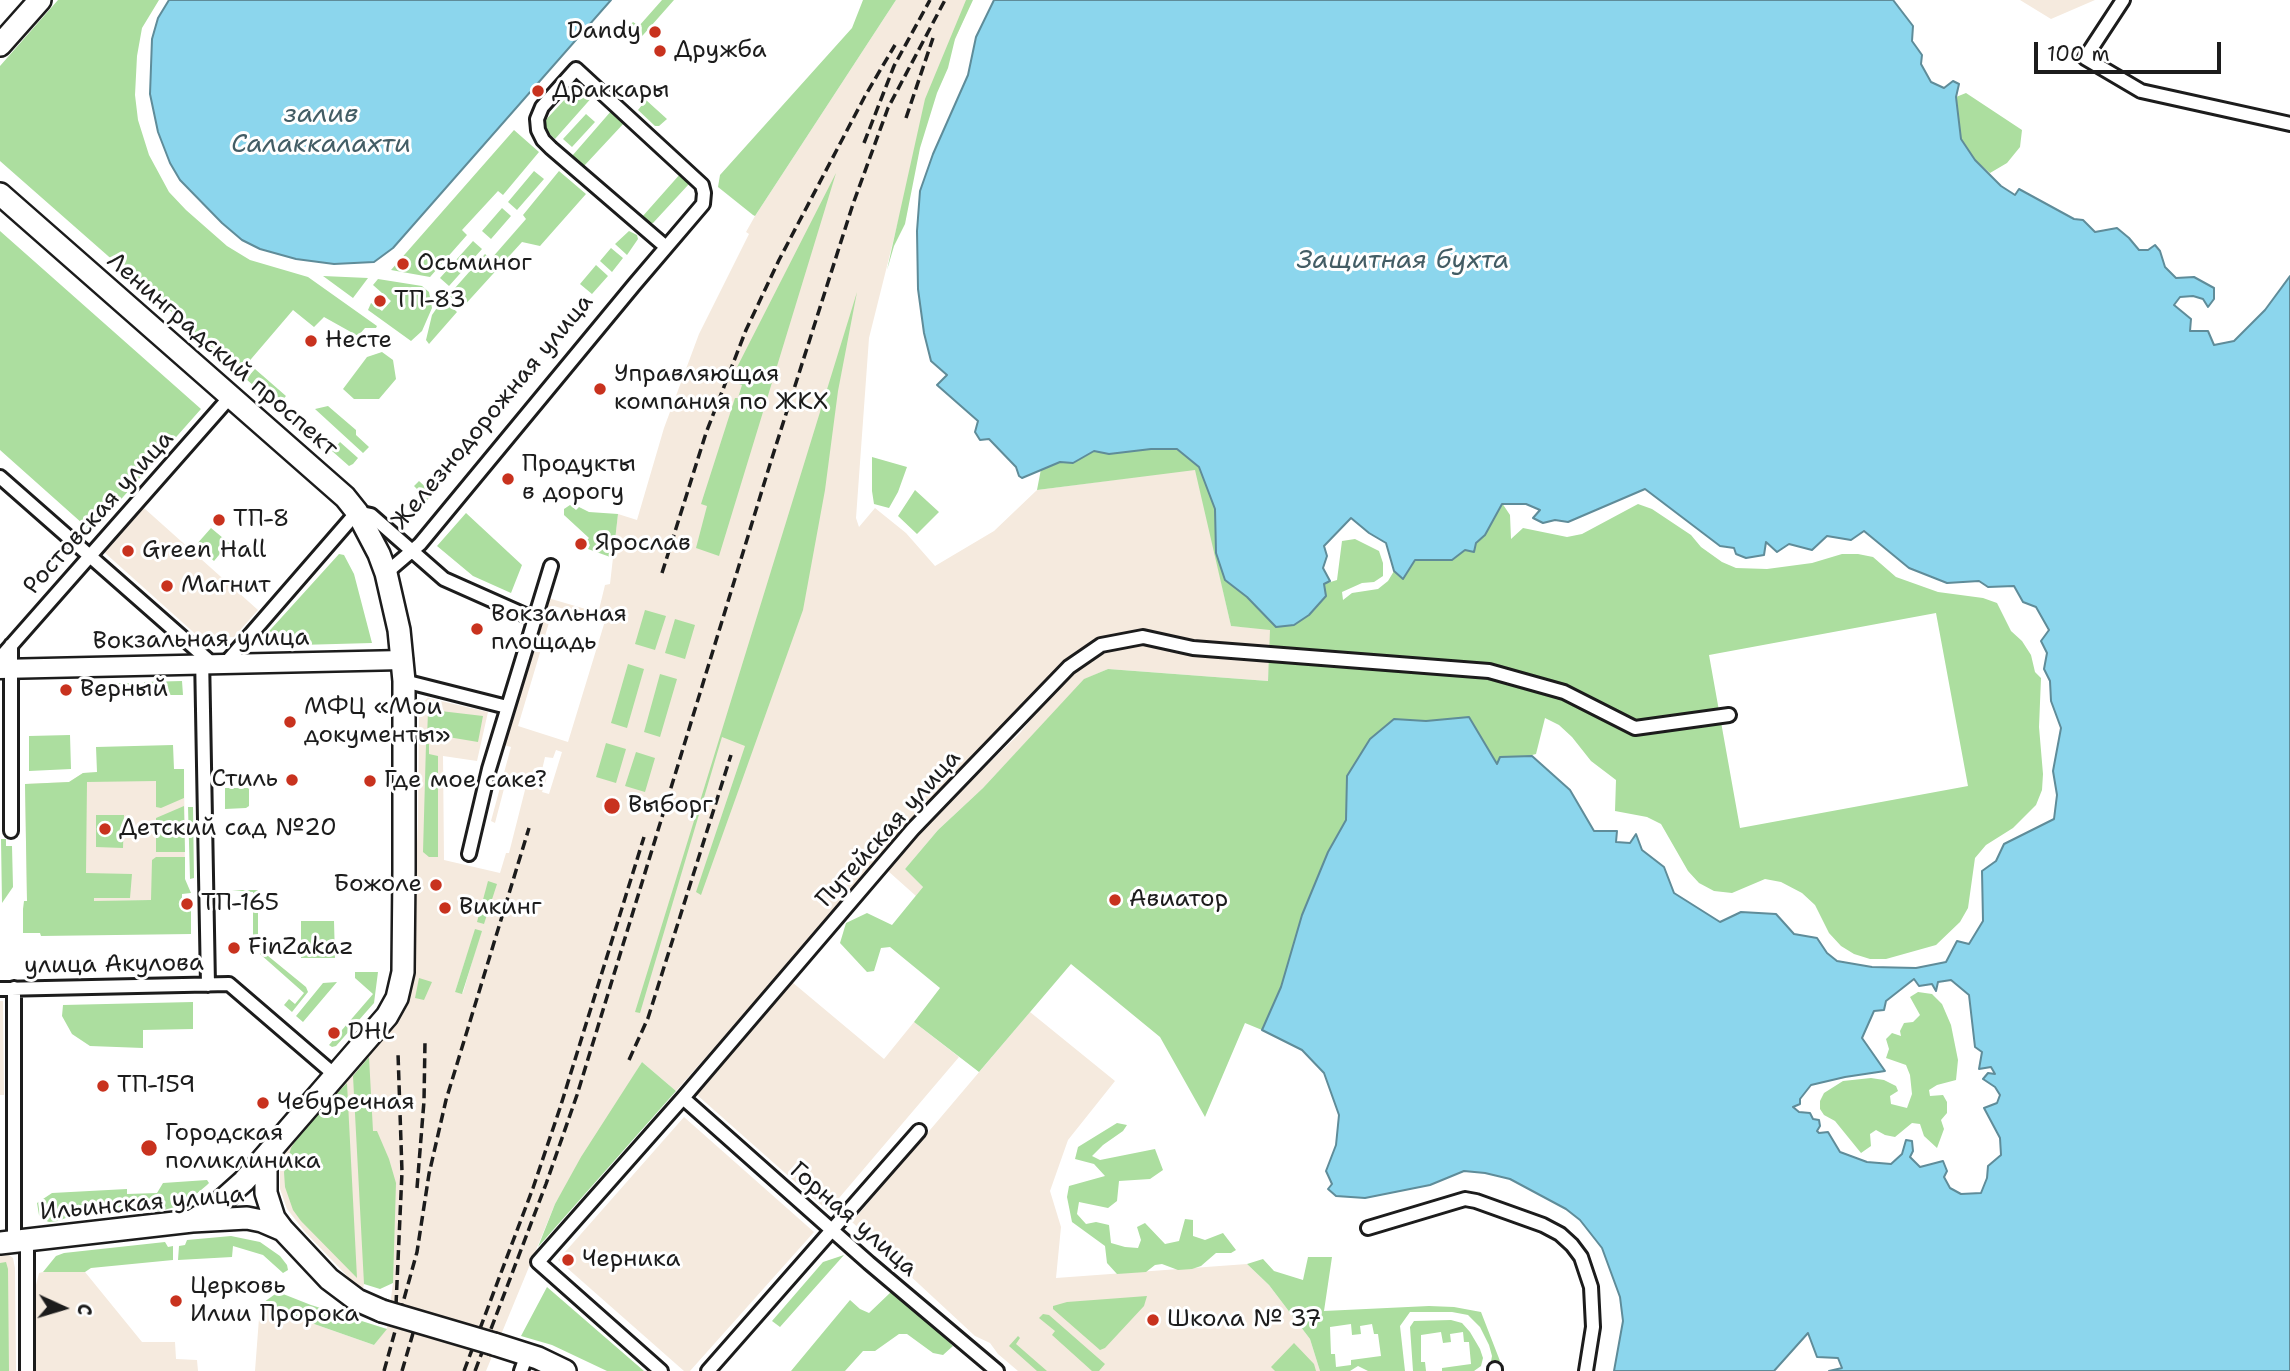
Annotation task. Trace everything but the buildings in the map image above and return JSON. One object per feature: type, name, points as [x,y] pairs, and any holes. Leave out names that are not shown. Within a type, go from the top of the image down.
[{"type":"main road","points":[[0,45],[40,0]]},
{"type":"main road","name":"Ленинградский проспект","points":[[0,194],[345,497],[372,537],[386,573]]},
{"type":"main road","points":[[192,1221],[231,1194],[271,1150],[387,1016],[402,982],[403,671],[386,573]]},
{"type":"main road","points":[[271,1150],[266,1166],[266,1193],[274,1218],[283,1230]]},
{"type":"main road","name":"Ильинская улица","points":[[14,1242],[192,1221],[247,1218],[262,1221],[283,1230],[329,1279],[357,1300],[382,1311],[503,1347],[524,1363],[565,1371]]},
{"type":"street","points":[[2123,0],[2085,58],[2141,90],[2290,124]]},
{"type":"street","name":"Железнодорожная улица","points":[[386,573],[412,551],[467,488],[703,204],[705,193],[702,185],[576,69],[542,107],[537,118],[538,130],[543,140],[666,247]]},
{"type":"street","name":"Ростовская улица","points":[[4,665],[11,645],[230,397]]},
{"type":"street","points":[[0,477],[211,662]]},
{"type":"street","points":[[208,985],[211,662],[357,512],[371,514],[444,579],[534,619]]},
{"type":"street","points":[[469,854],[489,769],[551,566]]},
{"type":"street","name":"Путейская улица","points":[[662,1371],[538,1262],[683,1098],[913,829],[1069,667],[1101,645],[1143,637],[1193,648],[1489,671],[1564,692],[1635,727],[1730,715]]},
{"type":"street","name":"Вокзальная улица","points":[[4,665],[211,662],[403,671]]},
{"type":"street","points":[[4,665],[11,831]]},
{"type":"street","points":[[403,671],[507,707]]},
{"type":"street","name":"улица Акулова","points":[[0,989],[229,984],[336,1076]]},
{"type":"street","points":[[14,988],[14,1242],[27,1371]]},
{"type":"street","name":"Горная улица","points":[[683,1098],[982,1367],[997,1371]]},
{"type":"street","points":[[708,1371],[919,1131]]},
{"type":"street","points":[[1368,1228],[1465,1199],[1543,1225],[1560,1234],[1581,1257],[1591,1287],[1593,1327],[1586,1371]]},
{"type":"shaded area","points":[[896,0],[972,0],[928,102],[869,338],[856,518],[859,527],[875,508],[906,533],[935,566],[994,531],[1037,490],[1196,469],[1231,626],[1270,629],[1270,651],[1100,642],[910,826],[676,1091],[642,1062],[555,1204],[486,1371],[255,1371],[260,1305],[374,1345],[387,1328],[393,1283],[364,1284],[363,1289],[351,1280],[287,1209],[280,1189],[280,1168],[286,1145],[411,975],[418,823],[419,711],[422,703],[428,698],[488,712],[477,761],[443,756],[444,860],[500,873],[506,853],[509,853],[526,786],[506,781],[495,823],[491,821],[511,747],[504,745],[548,598],[589,610],[588,616],[554,606],[518,726],[568,742],[605,621],[597,618],[605,585],[610,584],[618,514],[637,520],[664,428],[699,334],[749,234],[746,232]],"holes":[[[556,750],[562,752],[549,794],[542,792],[549,772],[542,770],[545,757],[553,758]],[[481,931],[463,993],[455,992],[466,958]]]},
{"type":"shaded area","points":[[2020,0],[2095,0],[2051,19]]},
{"type":"shaded area","points":[[144,508],[258,610],[234,637],[201,639],[104,552]]},
{"type":"shaded area","points":[[1142,641],[1270,659],[1268,681],[1108,669],[1085,679],[983,788],[938,830],[905,869],[923,887],[916,896],[888,871],[918,833],[1020,733],[1063,680],[1091,655],[1110,647]]},
{"type":"shaded area","name":"Детский сад №20","points":[[184,769],[185,879],[181,880],[182,900],[27,902],[25,784],[69,782],[83,773]]},
{"type":"shaded area","points":[[792,982],[884,1059],[914,1022],[959,1057],[828,1211],[696,1094]]},
{"type":"shaded area","points":[[0,1001],[3,1001],[4,1095],[0,1095]]},
{"type":"shaded area","points":[[1030,1012],[1115,1081],[1068,1140],[1050,1191],[1061,1227],[1056,1278],[1247,1264],[1269,1285],[1310,1339],[1320,1371],[1018,1371],[998,1354],[990,1343],[975,1336],[852,1222]]},
{"type":"shaded area","points":[[684,1117],[814,1232],[690,1371],[684,1371],[558,1260]]},
{"type":"shaded area","points":[[9,1255],[13,1258],[15,1268],[16,1371],[0,1371],[0,1256]]},
{"type":"shaded area","points":[[85,1272],[142,1342],[175,1342],[176,1359],[197,1360],[198,1371],[33,1371],[33,1297],[39,1273]]},
{"type":"green space","points":[[58,0],[159,0],[142,28],[135,95],[138,120],[149,155],[169,192],[227,246],[250,260],[308,277],[377,326],[376,328],[365,328],[358,336],[324,317],[314,327],[293,310],[240,372],[0,161],[0,66]]},
{"type":"green space","points":[[662,0],[674,0],[636,43],[623,32],[633,22],[639,26]]},
{"type":"green space","points":[[863,0],[896,0],[755,216],[753,215],[718,187],[720,175],[852,28]]},
{"type":"green space","points":[[966,0],[973,0],[955,39],[948,68],[937,93],[920,148],[905,224],[894,246],[887,270],[925,99]]},
{"type":"green space","points":[[578,85],[594,95],[555,139],[542,124]]},
{"type":"green space","points":[[1966,93],[2022,130],[2020,147],[2007,163],[1990,173],[1975,160],[1961,139],[1956,97]]},
{"type":"green space","points":[[646,100],[667,119],[659,126],[655,126],[638,110]]},
{"type":"green space","points":[[612,110],[625,122],[584,166],[572,156]]},
{"type":"green space","points":[[586,114],[595,122],[572,147],[563,139]]},
{"type":"green space","points":[[514,130],[539,152],[503,195],[498,191],[462,230],[467,235],[430,277],[391,270]]},
{"type":"green space","points":[[534,171],[544,179],[517,210],[508,202]]},
{"type":"green space","points":[[559,171],[586,194],[540,246],[522,242],[462,308],[450,296],[455,288],[485,254],[491,259],[526,219],[523,215]]},
{"type":"green space","points":[[681,173],[689,184],[653,223],[649,223],[642,217]]},
{"type":"green space","points":[[836,173],[719,556],[696,548],[707,506],[701,504],[735,398],[738,398],[742,385],[730,381]]},
{"type":"green space","points":[[502,208],[511,216],[491,239],[482,231]]},
{"type":"green space","points":[[0,231],[201,409],[92,532],[0,450]]},
{"type":"green space","points":[[629,231],[637,235],[638,239],[627,255],[615,244]]},
{"type":"green space","points":[[473,241],[482,249],[449,286],[440,278]]},
{"type":"green space","points":[[611,248],[623,258],[612,272],[600,261]]},
{"type":"green space","points":[[596,265],[608,276],[592,294],[580,284]]},
{"type":"green space","points":[[323,276],[368,278],[353,298]]},
{"type":"green space","points":[[378,279],[422,286],[429,292],[432,308],[422,331],[411,341],[368,310],[371,303],[382,311],[391,301],[373,285]]},
{"type":"green space","points":[[857,292],[838,391],[825,490],[803,610],[701,895],[696,892],[745,746],[722,737],[640,1013],[635,1012]]},
{"type":"green space","points":[[443,299],[457,312],[429,344],[426,340],[432,315]]},
{"type":"green space","points":[[382,352],[393,360],[396,379],[379,399],[354,399],[343,389],[367,357]]},
{"type":"green space","points":[[255,369],[286,396],[277,406],[246,379]]},
{"type":"green space","points":[[328,406],[356,430],[356,435],[369,447],[363,453],[315,409]]},
{"type":"green space","points":[[340,442],[358,458],[349,466],[332,451]]},
{"type":"green space","points":[[1177,448],[1199,467],[1216,509],[1216,553],[1225,580],[1247,597],[1276,627],[1324,584],[1337,580],[1342,541],[1355,539],[1379,551],[1383,563],[1383,576],[1374,582],[1362,583],[1342,592],[1343,600],[1352,593],[1378,589],[1388,581],[1394,571],[1403,578],[1415,560],[1465,550],[1485,535],[1502,503],[1510,515],[1511,539],[1523,528],[1567,537],[1582,534],[1638,504],[1652,509],[1691,535],[1701,547],[1722,562],[1736,568],[1767,569],[1812,563],[1842,554],[1858,554],[1873,557],[1896,577],[1938,592],[1983,598],[1997,603],[2011,631],[2031,655],[2035,672],[2041,678],[2039,727],[2042,790],[2036,805],[2013,828],[1986,845],[1975,858],[1968,908],[1960,922],[1936,945],[1886,959],[1870,959],[1841,946],[1829,933],[1815,905],[1802,893],[1781,882],[1765,879],[1732,893],[1714,891],[1699,883],[1688,871],[1661,824],[1647,817],[1615,811],[1616,780],[1591,761],[1559,725],[1545,718],[1536,754],[1497,764],[1426,721],[1394,720],[1347,776],[1346,820],[1328,852],[1302,915],[1281,987],[1262,1030],[1245,1023],[1205,1117],[1160,1037],[1071,964],[979,1072],[914,1022],[940,988],[890,947],[881,948],[874,971],[867,972],[840,943],[846,923],[867,913],[892,925],[923,887],[905,869],[938,830],[983,788],[1084,679],[1108,669],[1268,681],[1270,630],[1231,626],[1195,470],[1037,490],[1041,469],[1060,462],[1073,463],[1095,451],[1109,454]],"holes":[[[1936,613],[1968,786],[1740,828],[1709,655]]]},
{"type":"green space","points":[[872,457],[907,467],[889,508],[874,504]]},
{"type":"green space","points":[[419,481],[433,494],[423,504],[417,498],[421,493],[414,486]]},
{"type":"green space","points":[[915,490],[939,512],[917,534],[898,516]]},
{"type":"green space","points":[[570,505],[576,510],[579,507],[589,512],[618,514],[613,558],[588,549],[590,545],[586,541],[589,538],[564,515],[564,509]]},
{"type":"green space","points":[[466,513],[522,565],[511,593],[473,576],[437,546]]},
{"type":"green space","points":[[211,528],[229,543],[214,561],[196,545]]},
{"type":"green space","points":[[339,554],[344,555],[354,574],[372,643],[263,646],[262,639]]},
{"type":"green space","points":[[645,610],[666,616],[655,650],[635,644]]},
{"type":"green space","points":[[675,619],[695,625],[685,659],[665,653]]},
{"type":"green space","points":[[628,664],[644,669],[627,728],[611,723]]},
{"type":"green space","points":[[660,674],[677,679],[660,737],[644,732]]},
{"type":"green space","points":[[182,681],[183,695],[151,695],[144,686],[144,682]]},
{"type":"green space","points":[[106,683],[132,683],[141,692],[140,696],[106,696]]},
{"type":"green space","points":[[432,710],[483,716],[478,742],[436,735],[435,740],[427,738],[428,712]]},
{"type":"green space","points":[[70,735],[71,769],[29,771],[29,736]]},
{"type":"green space","points":[[606,743],[626,749],[616,783],[596,777]]},
{"type":"green space","points":[[426,744],[429,744],[429,754],[438,756],[438,857],[429,857],[423,852]]},
{"type":"green space","points":[[173,745],[174,769],[184,769],[184,798],[161,808],[156,807],[156,781],[87,782],[86,873],[132,874],[130,898],[94,898],[94,901],[151,900],[152,860],[156,857],[185,857],[185,879],[191,893],[182,894],[182,908],[191,908],[191,934],[41,936],[40,933],[23,933],[24,901],[27,901],[25,784],[69,782],[83,773],[97,772],[96,747]]},
{"type":"green space","points":[[636,752],[655,758],[645,792],[625,786]]},
{"type":"green space","points":[[225,788],[249,788],[249,806],[225,809]]},
{"type":"green space","points":[[184,806],[185,852],[156,852],[156,818]]},
{"type":"green space","points":[[188,807],[193,807],[194,878],[190,879]]},
{"type":"green space","points":[[96,815],[124,815],[123,848],[96,847]]},
{"type":"green space","points":[[1,839],[6,839],[6,846],[12,846],[13,887],[2,903]]},
{"type":"green space","points":[[488,881],[497,884],[484,924],[477,922]]},
{"type":"green space","points":[[232,890],[258,890],[258,944],[253,948],[253,892]]},
{"type":"green space","points":[[301,921],[334,921],[335,958],[301,958]]},
{"type":"green space","points":[[475,929],[482,931],[462,994],[455,992]]},
{"type":"green space","points":[[262,951],[306,987],[308,992],[292,1012],[284,1005],[289,999],[295,1004],[304,993],[260,954]]},
{"type":"green space","points":[[355,972],[378,972],[374,1003],[336,1046],[332,1047],[329,1045],[373,994],[355,978]]},
{"type":"green space","points":[[419,978],[432,982],[424,1000],[415,998]]},
{"type":"green space","points":[[337,982],[303,1022],[296,1016],[323,983]]},
{"type":"green space","points":[[1918,992],[1932,994],[1942,1004],[1951,1025],[1958,1060],[1956,1080],[1929,1090],[1930,1096],[1943,1095],[1947,1102],[1947,1113],[1941,1120],[1944,1129],[1937,1148],[1924,1136],[1920,1124],[1912,1123],[1895,1137],[1876,1130],[1870,1134],[1871,1146],[1861,1153],[1835,1121],[1824,1115],[1820,1109],[1820,1101],[1824,1093],[1843,1081],[1871,1078],[1896,1086],[1898,1091],[1890,1096],[1891,1104],[1907,1108],[1912,1094],[1910,1075],[1906,1065],[1886,1058],[1889,1049],[1886,1039],[1892,1033],[1901,1036],[1904,1023],[1913,1022],[1920,1015],[1910,997]]},
{"type":"green space","points":[[193,1002],[193,1029],[143,1030],[143,1048],[90,1046],[72,1034],[62,1016],[63,1005]]},
{"type":"green space","points":[[369,1057],[373,1131],[377,1131],[396,1183],[393,1283],[380,1289],[364,1284],[353,1076]]},
{"type":"green space","points":[[642,1062],[676,1091],[538,1247],[555,1204],[581,1157]]},
{"type":"green space","points":[[347,1083],[357,1278],[293,1210],[285,1187],[284,1172],[291,1148],[301,1132]]},
{"type":"green space","points":[[1117,1123],[1127,1125],[1092,1156],[1100,1160],[1155,1149],[1163,1170],[1150,1179],[1119,1181],[1117,1201],[1108,1208],[1079,1202],[1077,1214],[1086,1224],[1096,1222],[1109,1225],[1111,1243],[1138,1248],[1141,1240],[1137,1227],[1145,1223],[1165,1244],[1179,1241],[1185,1219],[1193,1220],[1193,1236],[1205,1240],[1223,1233],[1236,1250],[1231,1253],[1216,1253],[1201,1266],[1192,1269],[1178,1270],[1162,1264],[1155,1265],[1146,1272],[1117,1274],[1107,1263],[1105,1246],[1072,1222],[1067,1197],[1069,1186],[1105,1176],[1094,1164],[1075,1159],[1078,1147]]},
{"type":"green space","points":[[207,1180],[209,1183],[194,1196],[175,1207],[160,1211],[137,1206],[89,1209],[49,1222],[39,1215],[37,1203],[52,1193],[127,1189],[127,1194],[157,1193],[163,1183]]},
{"type":"green space","points":[[231,1236],[260,1242],[280,1256],[288,1270],[283,1273],[263,1255],[233,1246],[232,1257],[178,1260],[179,1246],[185,1245],[187,1240]]},
{"type":"green space","points":[[165,1242],[168,1247],[173,1246],[173,1260],[91,1268],[85,1272],[43,1272],[56,1256],[64,1253]]},
{"type":"green space","points":[[844,1255],[780,1327],[772,1321],[823,1262]]},
{"type":"green space","points":[[1308,1257],[1332,1257],[1324,1311],[1429,1306],[1481,1312],[1500,1361],[1490,1367],[1492,1356],[1489,1345],[1480,1327],[1468,1315],[1452,1312],[1410,1312],[1400,1326],[1405,1371],[1368,1371],[1358,1366],[1350,1371],[1320,1371],[1310,1339],[1269,1285],[1247,1264],[1263,1259],[1274,1271],[1303,1280]],"holes":[[[1351,1324],[1352,1335],[1361,1334],[1360,1326],[1372,1324],[1374,1334],[1378,1334],[1381,1356],[1351,1360],[1351,1365],[1336,1367],[1335,1354],[1331,1354],[1330,1327]]]},
{"type":"green space","points":[[6,1262],[9,1371],[0,1371],[0,1263]]},
{"type":"green space","points":[[547,1287],[644,1371],[607,1371],[552,1345],[521,1336]]},
{"type":"green space","points":[[278,1292],[387,1329],[374,1345],[260,1305]]},
{"type":"green space","points":[[891,1292],[898,1294],[953,1346],[943,1355],[933,1353],[907,1334],[899,1334],[875,1351],[863,1351],[845,1371],[791,1371],[850,1300],[869,1313]]},
{"type":"green space","points":[[1147,1296],[1144,1306],[1105,1348],[1100,1350],[1053,1309],[1053,1306],[1067,1302]]},
{"type":"green space","points":[[1043,1314],[1049,1315],[1105,1364],[1099,1371],[1092,1371],[1052,1335],[1055,1331],[1039,1318]]},
{"type":"green space","points":[[1451,1320],[1462,1323],[1470,1332],[1483,1358],[1481,1366],[1474,1371],[1442,1371],[1442,1368],[1471,1364],[1469,1342],[1464,1342],[1463,1332],[1450,1334],[1451,1342],[1443,1343],[1441,1332],[1421,1335],[1421,1362],[1425,1362],[1426,1371],[1413,1371],[1410,1327],[1414,1321]]},
{"type":"green space","points":[[1018,1336],[1020,1338],[1016,1344],[1047,1371],[1037,1371],[1009,1346]]},
{"type":"green space","points":[[1294,1343],[1314,1364],[1316,1371],[1275,1371],[1271,1367]]},
{"type":"water","name":"залив Салаккалахти","points":[[169,0],[611,0],[393,248],[374,262],[334,264],[296,259],[260,249],[242,240],[180,180],[158,132],[150,94],[152,39],[158,18]]},
{"type":"water","name":"Защитная бухта","points":[[994,0],[1893,0],[1913,26],[1912,41],[1922,55],[1921,64],[1931,82],[1944,88],[1953,81],[1959,84],[1956,97],[1961,139],[1975,160],[2001,186],[2015,195],[2019,189],[2074,219],[2083,220],[2095,232],[2117,228],[2139,250],[2148,250],[2155,245],[2165,267],[2176,278],[2194,277],[2214,288],[2214,299],[2208,307],[2203,299],[2193,296],[2180,297],[2174,305],[2191,319],[2190,331],[2208,331],[2214,345],[2234,341],[2265,310],[2290,276],[2290,1371],[1829,1371],[1842,1368],[1838,1358],[1817,1357],[1808,1333],[1774,1371],[1614,1371],[1623,1321],[1620,1297],[1602,1248],[1580,1220],[1566,1209],[1510,1179],[1464,1171],[1430,1185],[1365,1198],[1336,1196],[1328,1189],[1332,1184],[1326,1171],[1336,1145],[1339,1115],[1324,1073],[1302,1050],[1262,1030],[1281,987],[1302,915],[1328,852],[1346,820],[1347,776],[1370,739],[1394,719],[1426,721],[1469,717],[1497,764],[1500,757],[1532,756],[1570,790],[1594,831],[1617,831],[1616,842],[1630,843],[1636,834],[1642,850],[1664,867],[1674,893],[1720,922],[1741,912],[1776,914],[1794,934],[1817,938],[1827,953],[1837,961],[1872,967],[1916,968],[1946,962],[1957,941],[1969,944],[1983,921],[1982,871],[1996,861],[2004,844],[2054,819],[2057,795],[2053,771],[2061,728],[2051,701],[2050,681],[2044,669],[2047,653],[2041,641],[2049,630],[2036,607],[2023,602],[2014,586],[1988,587],[1979,581],[1947,583],[1909,568],[1864,531],[1851,540],[1827,536],[1812,550],[1789,544],[1777,552],[1766,542],[1764,555],[1746,558],[1736,554],[1734,548],[1720,546],[1645,489],[1568,522],[1555,520],[1543,523],[1533,518],[1540,510],[1526,504],[1502,504],[1485,535],[1476,543],[1474,552],[1465,550],[1452,560],[1415,560],[1403,579],[1394,571],[1386,543],[1351,518],[1324,546],[1327,556],[1323,568],[1330,581],[1324,584],[1326,596],[1309,615],[1294,625],[1276,627],[1247,597],[1225,580],[1216,553],[1215,509],[1199,467],[1177,449],[1109,454],[1094,451],[1073,463],[1060,462],[1022,478],[1016,467],[989,439],[980,440],[975,432],[978,421],[937,385],[947,375],[931,361],[924,333],[918,289],[917,231],[920,191],[933,154],[968,75],[976,37]],"holes":[[[1914,979],[1919,986],[1932,984],[1936,991],[1938,982],[1951,980],[1969,995],[1975,1047],[1982,1052],[1979,1069],[1991,1067],[1995,1074],[1988,1073],[1983,1079],[1995,1087],[2000,1095],[1997,1103],[1984,1108],[2000,1138],[2001,1155],[1988,1166],[1981,1193],[1961,1194],[1950,1188],[1944,1177],[1947,1171],[1943,1161],[1920,1167],[1910,1157],[1913,1151],[1912,1141],[1906,1140],[1902,1154],[1891,1164],[1867,1162],[1840,1152],[1828,1132],[1817,1131],[1819,1120],[1813,1119],[1810,1113],[1799,1112],[1793,1107],[1800,1104],[1800,1099],[1811,1085],[1885,1071],[1862,1038],[1874,1011],[1884,1010],[1886,1001]]]},
{"type":"railway","points":[[864,143],[894,66],[930,0]]},
{"type":"railway","points":[[475,1371],[577,1095],[771,461],[853,204],[888,108],[945,0]]},
{"type":"railway","points":[[906,118],[933,38]]},
{"type":"railway","points":[[662,573],[706,433],[746,330],[779,260],[865,96],[895,45]]},
{"type":"railway","points":[[629,1060],[648,1018],[731,755]]},
{"type":"railway","points":[[384,1371],[417,1252],[429,1174],[446,1100],[529,828]]},
{"type":"railway","points":[[464,1371],[560,1108],[644,837]]},
{"type":"railway","points":[[417,1188],[424,1101],[425,1041]]},
{"type":"railway","points":[[396,1305],[402,1172],[398,1053]]},
{"type":"railway","points":[[402,1371],[416,1323]]},
{"type":"place","name":"Dandy","points":[[655,32]]},
{"type":"place","name":"Дружба","points":[[660,51]]},
{"type":"place","name":"Драккары","points":[[538,91]]},
{"type":"place","name":"Осьминог","points":[[403,264]]},
{"type":"place","name":"ТП-83","points":[[380,301]]},
{"type":"place","name":"Несте","points":[[311,341]]},
{"type":"place","name":"Управляющая компания по ЖКХ","points":[[600,389]]},
{"type":"place","name":"Продукты в дорогу","points":[[508,479]]},
{"type":"place","name":"ТП-8","points":[[219,520]]},
{"type":"place","name":"Ярослав","points":[[581,544]]},
{"type":"place","name":"Green Hall","points":[[128,551]]},
{"type":"place","name":"Магнит","points":[[167,586]]},
{"type":"place","name":"Вокзальная площадь","points":[[477,629]]},
{"type":"place","name":"Верный","points":[[66,690]]},
{"type":"place","name":"МФЦ «Мои документы»","points":[[290,722]]},
{"type":"place","name":"Стиль","points":[[292,780]]},
{"type":"place","name":"Где мое саке?","points":[[370,781]]},
{"type":"place","name":"Выборг","points":[[612,806]]},
{"type":"place","name":"Детский сад №20","points":[[105,829]]},
{"type":"place","name":"Божоле","points":[[436,885]]},
{"type":"place","name":"Авиатор","points":[[1115,900]]},
{"type":"place","name":"ТП-165","points":[[187,904]]},
{"type":"place","name":"Викинг","points":[[445,908]]},
{"type":"place","name":"FinZakaz","points":[[234,948]]},
{"type":"place","name":"DHL","points":[[334,1033]]},
{"type":"place","name":"ТП-159","points":[[103,1086]]},
{"type":"place","name":"Чебуречная","points":[[263,1103]]},
{"type":"place","name":"Городская поликлиника","points":[[149,1148]]},
{"type":"place","name":"Черника","points":[[568,1260]]},
{"type":"place","name":"Церковь Илии Пророка","points":[[176,1301]]},
{"type":"place","name":"Школа № 37","points":[[1153,1320]]}]
